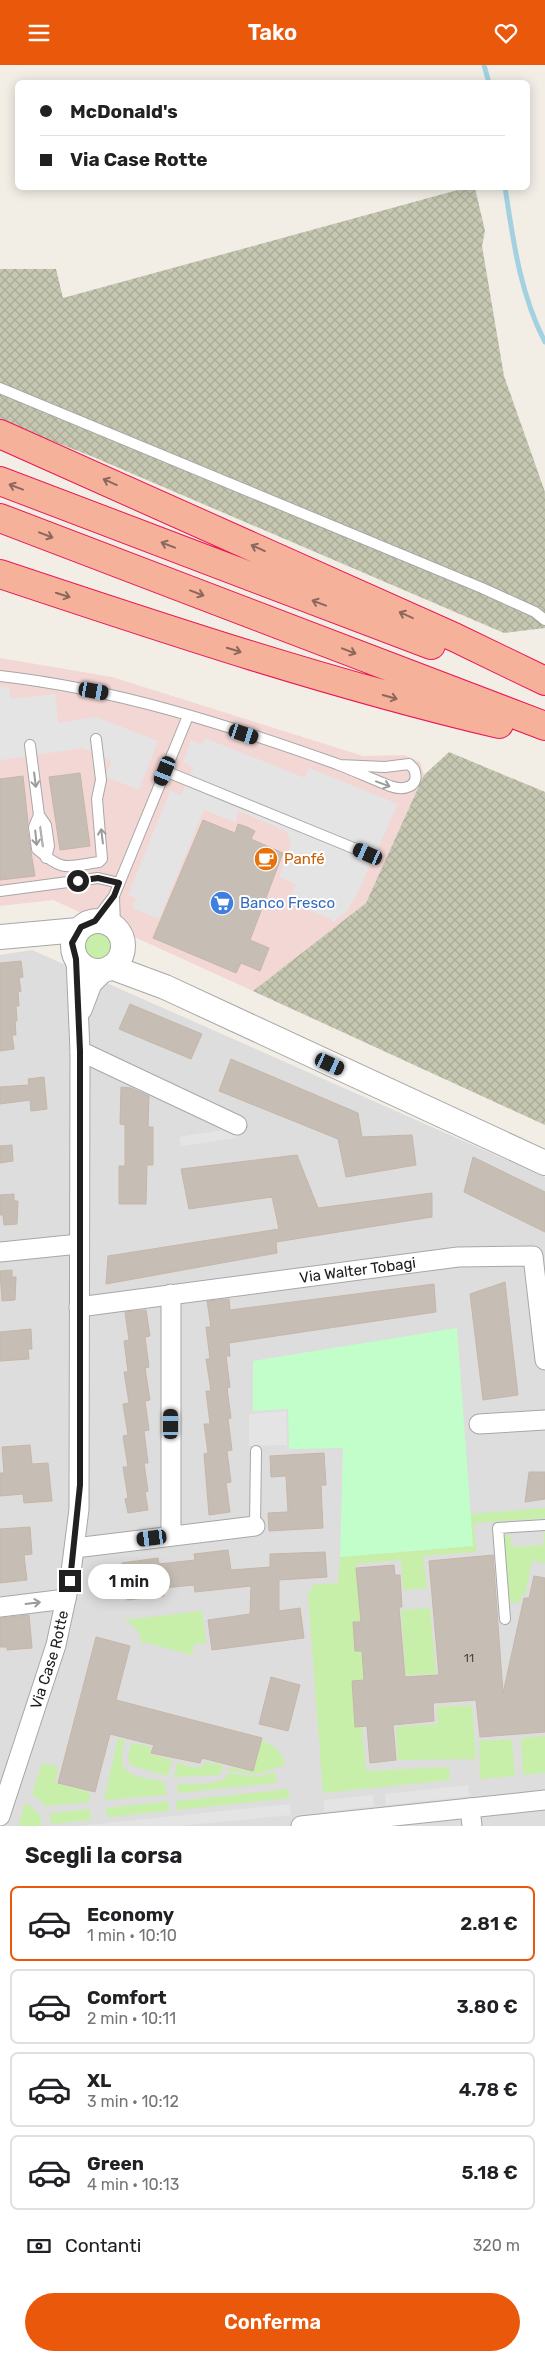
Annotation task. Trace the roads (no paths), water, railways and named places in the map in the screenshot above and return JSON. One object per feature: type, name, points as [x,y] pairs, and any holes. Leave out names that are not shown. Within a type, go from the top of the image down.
[{"type":"highway","points":[[0,434],[454,637],[545,681]]},
{"type":"highway","points":[[0,481],[545,688]]},
{"type":"highway","points":[[0,518],[545,726]]},
{"type":"highway","points":[[0,574],[147,623],[411,703],[545,734]]},
{"type":"street","points":[[75,958],[72,943],[103,931]]},
{"type":"street","points":[[103,931],[121,957],[109,968]]},
{"type":"street","points":[[11,937],[103,931],[165,987]]},
{"type":"street","points":[[11,937],[46,940],[90,970],[109,968],[165,987],[545,1163]]},
{"type":"street","name":"Via Case Rotte","points":[[0,1816],[8,1769],[51,1660],[66,1599],[75,1548],[80,1485],[80,1051],[75,958]]},
{"type":"street","name":"Via Case Rotte","points":[[79,1019],[90,988],[109,968]]},
{"type":"street","points":[[80,1051],[237,1125]]},
{"type":"street","points":[[0,1251],[80,1243]]},
{"type":"street","name":"Via Walter Tobagi","points":[[79,1307],[458,1257],[533,1256],[545,1360]]},
{"type":"street","points":[[171,1294],[171,1535]]},
{"type":"street","points":[[478,1424],[545,1420]]},
{"type":"street","points":[[75,1548],[255,1526]]},
{"type":"street","points":[[0,1607],[66,1599]]},
{"type":"street","points":[[301,1826],[471,1817],[545,1800]]},
{"type":"lane","points":[[0,387],[482,588],[535,612],[545,620]]},
{"type":"lane","points":[[0,676],[114,694],[338,765],[394,787],[404,789],[411,787],[416,781],[414,769],[409,764],[385,767],[338,765]]},
{"type":"lane","points":[[103,931],[119,883],[188,716]]},
{"type":"lane","points":[[30,745],[39,815],[34,827],[37,849],[53,863],[68,867],[99,862],[102,859],[97,799],[101,780],[96,739]]},
{"type":"lane","points":[[165,771],[368,854]]},
{"type":"lane","points":[[0,891],[98,878],[119,883]]},
{"type":"lane","points":[[103,931],[114,896]]},
{"type":"lane","points":[[255,1526],[256,1451]]},
{"type":"lane","points":[[505,1619],[498,1529],[545,1525]]},
{"type":"waterway","points":[[484,65],[488,80]]},
{"type":"waterway","points":[[506,190],[523,286],[536,324],[545,342]]},
{"type":"place","name":"Panfé","points":[[266,859]]},
{"type":"place","name":"Banco Fresco","points":[[222,903]]}]
